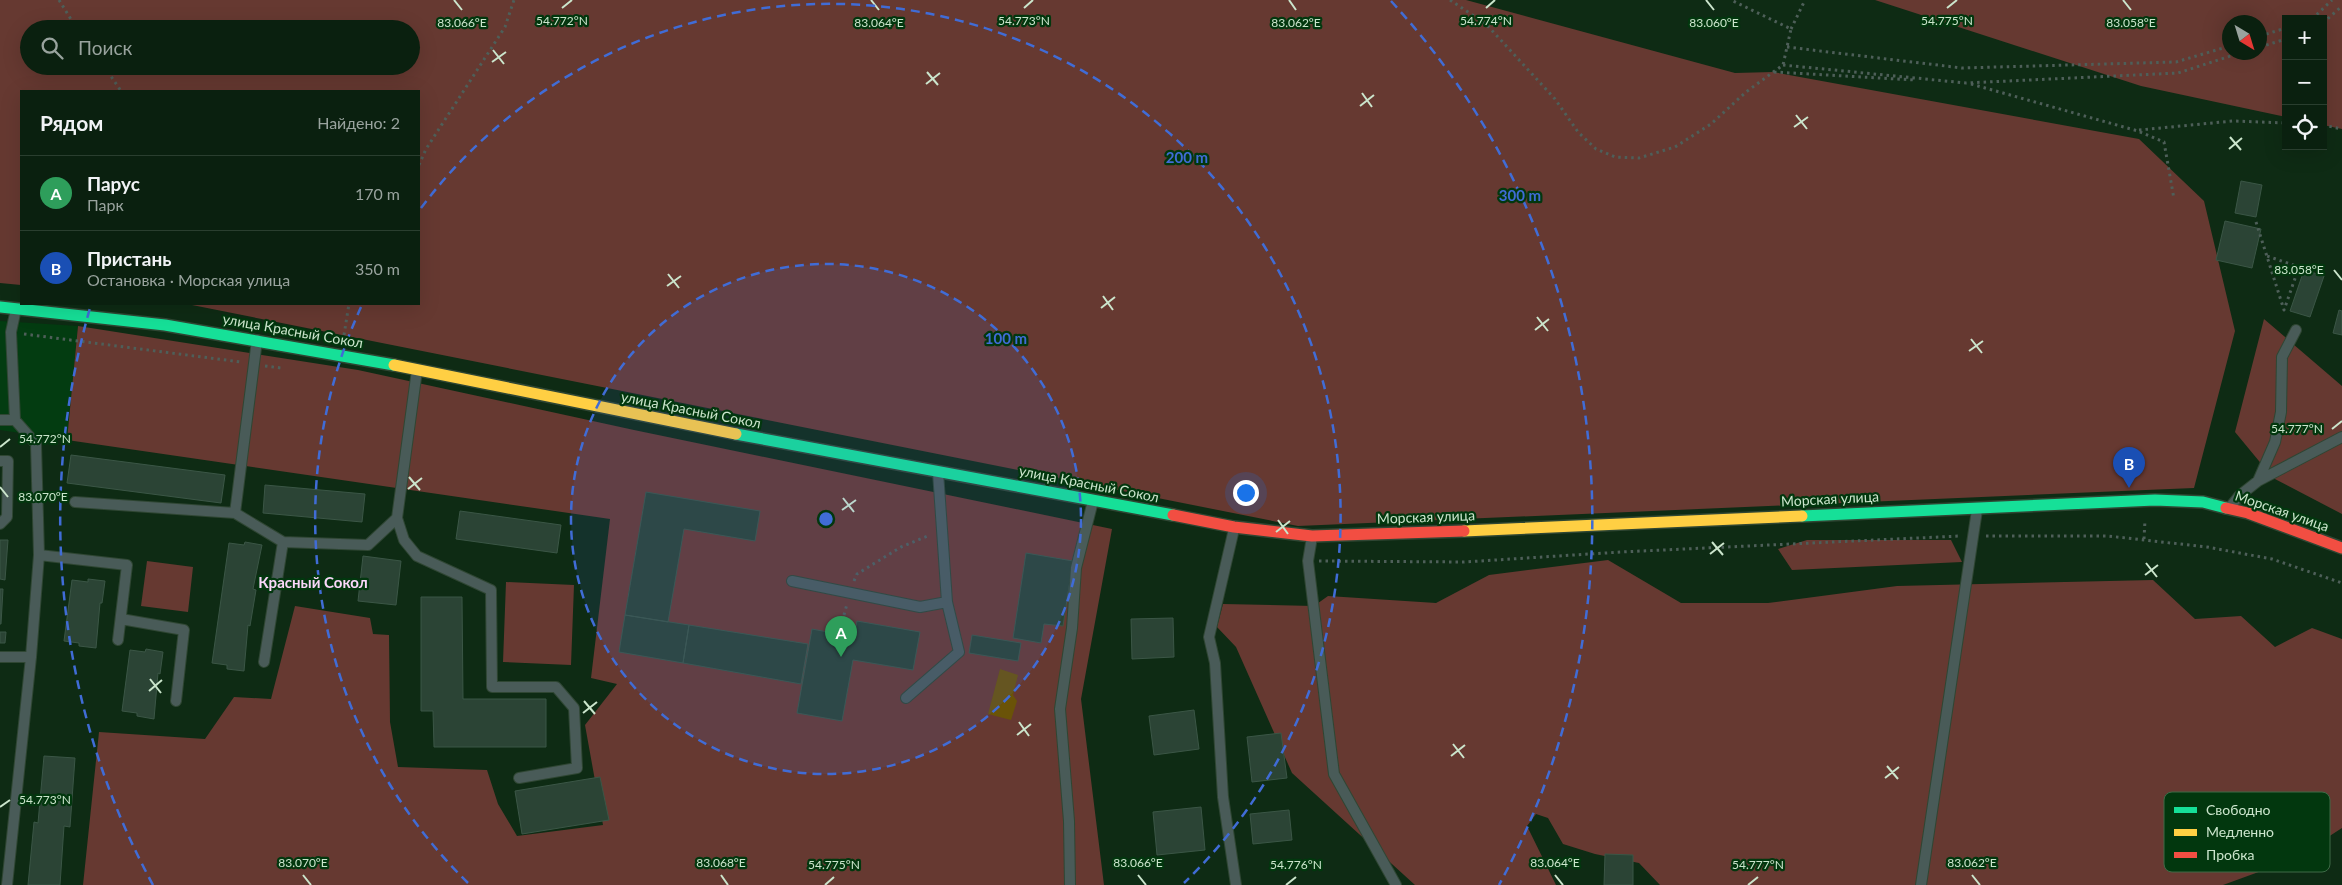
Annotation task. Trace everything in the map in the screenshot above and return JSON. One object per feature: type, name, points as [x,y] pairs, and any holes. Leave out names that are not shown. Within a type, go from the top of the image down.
[{"type":"street","name":"улица Красный Сокол","points":[[0,307],[65,312],[257,339],[417,369],[652,418],[1234,527],[1312,536]]},
{"type":"street","name":"Морская улица","points":[[1312,536],[1418,533],[2155,500],[2203,502],[2230,508],[2342,548]]},
{"type":"lane","points":[[7,885],[31,657],[39,555],[36,444],[15,420],[12,332],[16,308]]},
{"type":"lane","points":[[2258,481],[2275,442],[2281,412],[2282,357],[2296,330]]},
{"type":"lane","points":[[235,513],[257,339]]},
{"type":"lane","points":[[417,369],[397,518],[404,540],[417,556],[491,590],[492,687],[556,687],[574,708],[577,768],[519,778]]},
{"type":"lane","points":[[0,420],[15,420]]},
{"type":"lane","points":[[2230,508],[2239,496],[2258,481],[2342,437]]},
{"type":"lane","points":[[0,461],[8,461],[7,517],[0,524]]},
{"type":"lane","points":[[906,698],[959,652],[947,602],[938,471]]},
{"type":"lane","points":[[1070,885],[1068,821],[1060,709],[1072,628],[1076,568],[1093,500]]},
{"type":"lane","points":[[75,502],[235,513],[282,542],[368,545],[397,518]]},
{"type":"lane","points":[[1921,885],[1925,845],[1977,507]]},
{"type":"lane","points":[[1234,527],[1209,637],[1216,663],[1223,797],[1236,885]]},
{"type":"lane","points":[[1312,536],[1308,561],[1334,774],[1396,885]]},
{"type":"lane","points":[[264,662],[282,542]]},
{"type":"lane","points":[[39,555],[127,566],[118,640]]},
{"type":"lane","points":[[792,581],[920,607],[947,602]]},
{"type":"lane","points":[[121,618],[184,630],[176,701]]},
{"type":"lane","points":[[0,657],[31,657]]},
{"type":"path","points":[[59,0],[71,20]]},
{"type":"path","points":[[420,163],[426,149],[505,26],[514,0]]},
{"type":"path","points":[[1450,0],[1486,24],[1555,99],[1578,132],[1596,149],[1615,157],[1639,158],[1676,147],[1711,124],[1746,92],[1783,65],[1966,83],[2138,130],[2164,142],[2174,199]]},
{"type":"path","points":[[1731,0],[1791,29]]},
{"type":"path","points":[[1783,65],[1791,29],[1805,0]]},
{"type":"path","points":[[2316,15],[2332,0]]},
{"type":"path","points":[[2327,20],[2342,6]]},
{"type":"path","points":[[2267,34],[2282,29]]},
{"type":"path","points":[[2267,45],[2282,40]]},
{"type":"path","points":[[1787,47],[1962,68],[2176,62],[2222,48]]},
{"type":"path","points":[[1773,72],[1966,83],[2178,73],[2222,59]]},
{"type":"path","points":[[110,75],[120,90]]},
{"type":"path","points":[[2138,130],[2233,122],[2282,123]]},
{"type":"path","points":[[2327,126],[2342,129]]},
{"type":"path","points":[[2256,222],[2284,310],[2299,267],[2267,256]]},
{"type":"path","points":[[341,355],[349,305]]},
{"type":"path","points":[[12,332],[282,368]]},
{"type":"path","points":[[844,615],[849,593],[857,574],[901,547],[942,530]]},
{"type":"path","points":[[1308,561],[1464,562],[1621,552],[1973,536],[2108,536],[2208,546],[2272,559],[2342,583]]},
{"type":"shaded area","points":[[0,0],[1466,0],[1735,73],[1773,72],[2139,139],[2204,201],[2235,331],[2194,488],[1298,526],[192,305],[420,305],[420,90],[20,90],[20,285],[0,283]]},
{"type":"shaded area","points":[[1875,0],[2342,0],[2342,129],[2327,126],[2327,15],[2282,15],[2282,116],[2141,86]]},
{"type":"shaded area","points":[[2264,319],[2342,386],[2342,514],[2273,478],[2235,432]]},
{"type":"shaded area","points":[[0,321],[78,326],[67,440],[0,430]]},
{"type":"shaded area","points":[[78,326],[358,370],[634,430],[1112,529],[1081,699],[1104,885],[83,885],[99,732],[205,739],[234,697],[271,699],[295,606],[370,618],[373,634],[389,635],[390,722],[398,767],[487,770],[498,804],[517,836],[603,825],[585,725],[617,684],[591,678],[610,519],[67,440]]},
{"type":"shaded area","points":[[1807,540],[1951,540],[1962,562],[1792,570],[1778,549]]},
{"type":"shaded area","points":[[1608,560],[1681,603],[1768,603],[1897,586],[2153,580],[2195,619],[2241,616],[2275,647],[2312,628],[2342,639],[2342,828],[2330,836],[2330,792],[2164,792],[2164,872],[2258,872],[2223,885],[1660,885],[1639,863],[1595,854],[1563,844],[1548,818],[1536,814],[1527,826],[1556,885],[1415,885],[1292,773],[1236,647],[1217,627],[1223,604],[1314,606],[1328,596],[1436,603],[1489,575]]},
{"type":"shaded area","points":[[147,561],[193,567],[188,612],[141,606]]},
{"type":"shaded area","points":[[506,582],[574,585],[571,665],[503,662]]},
{"type":"shaded area","points":[[1000,669],[1018,675],[1013,695],[1017,701],[1011,720],[988,714]]},
{"type":"building","points":[[2241,181],[2262,185],[2256,217],[2235,213]]},
{"type":"building","points":[[2225,221],[2261,229],[2252,268],[2216,260]]},
{"type":"building","points":[[2304,270],[2324,276],[2310,317],[2290,311]]},
{"type":"building","points":[[2339,310],[2342,311],[2342,335],[2333,333]]},
{"type":"building","points":[[71,455],[225,475],[221,503],[67,483]]},
{"type":"building","points":[[265,485],[365,494],[362,522],[263,513]]},
{"type":"building","points":[[646,492],[760,511],[755,541],[684,529],[668,622],[625,615]]},
{"type":"building","points":[[460,511],[561,525],[557,553],[456,539]]},
{"type":"building","points":[[0,540],[8,540],[5,580],[0,579]]},
{"type":"building","points":[[245,542],[262,545],[253,589],[256,590],[250,626],[248,625],[244,671],[227,669],[227,665],[212,663],[229,543],[244,545]]},
{"type":"building","points":[[1026,553],[1073,561],[1063,626],[1044,624],[1041,643],[1013,638]]},
{"type":"building","points":[[363,556],[401,561],[396,605],[358,601]]},
{"type":"building","points":[[88,579],[105,581],[102,603],[100,603],[96,648],[79,646],[79,643],[64,641],[72,580],[88,582]]},
{"type":"building","points":[[0,589],[3,589],[1,624],[0,624]]},
{"type":"building","points":[[421,597],[462,597],[463,699],[546,699],[546,747],[434,747],[433,711],[421,711]]},
{"type":"building","points":[[625,615],[689,625],[683,663],[619,652]]},
{"type":"building","points":[[1173,618],[1174,657],[1132,659],[1131,619]]},
{"type":"building","points":[[857,621],[920,632],[913,670],[853,660],[842,721],[797,713],[812,629],[854,637]]},
{"type":"building","points":[[689,625],[808,644],[801,684],[683,663]]},
{"type":"building","points":[[0,632],[6,632],[5,643],[0,643]]},
{"type":"building","points":[[972,635],[1021,643],[1018,661],[969,653]]},
{"type":"building","points":[[146,649],[163,652],[160,674],[158,673],[154,719],[137,716],[137,713],[122,711],[130,650],[145,652]]},
{"type":"building","points":[[1194,710],[1199,749],[1154,755],[1149,716]]},
{"type":"building","points":[[1281,733],[1287,778],[1252,782],[1247,737]]},
{"type":"building","points":[[44,756],[75,758],[70,827],[64,826],[60,885],[28,885],[34,822],[38,823]]},
{"type":"building","points":[[600,777],[609,820],[522,834],[515,791]]},
{"type":"building","points":[[1201,807],[1205,850],[1157,855],[1153,812]]},
{"type":"building","points":[[1289,810],[1292,840],[1253,844],[1250,814]]},
{"type":"building","points":[[1605,854],[1633,855],[1633,885],[1604,885]]},
{"type":"traffic: fast","points":[[0,307],[165,325],[394,365]]},
{"type":"traffic: fast","points":[[736,434],[1173,515]]},
{"type":"traffic: fast","points":[[1802,516],[2155,500],[2203,502],[2226,508]]},
{"type":"traffic: slow","points":[[394,365],[736,434]]},
{"type":"traffic: slow","points":[[1464,531],[1802,516]]},
{"type":"traffic: jam","points":[[2226,508],[2248,513],[2342,548]]},
{"type":"traffic: jam","points":[[1173,515],[1234,527],[1312,536],[1464,531]]},
{"type":"place","name":"Пристань","points":[[2129,488]]},
{"type":"place","name":"Парус","points":[[841,657]]},
{"type":"district","name":"Красный Сокол","points":[[313,583]]}]
